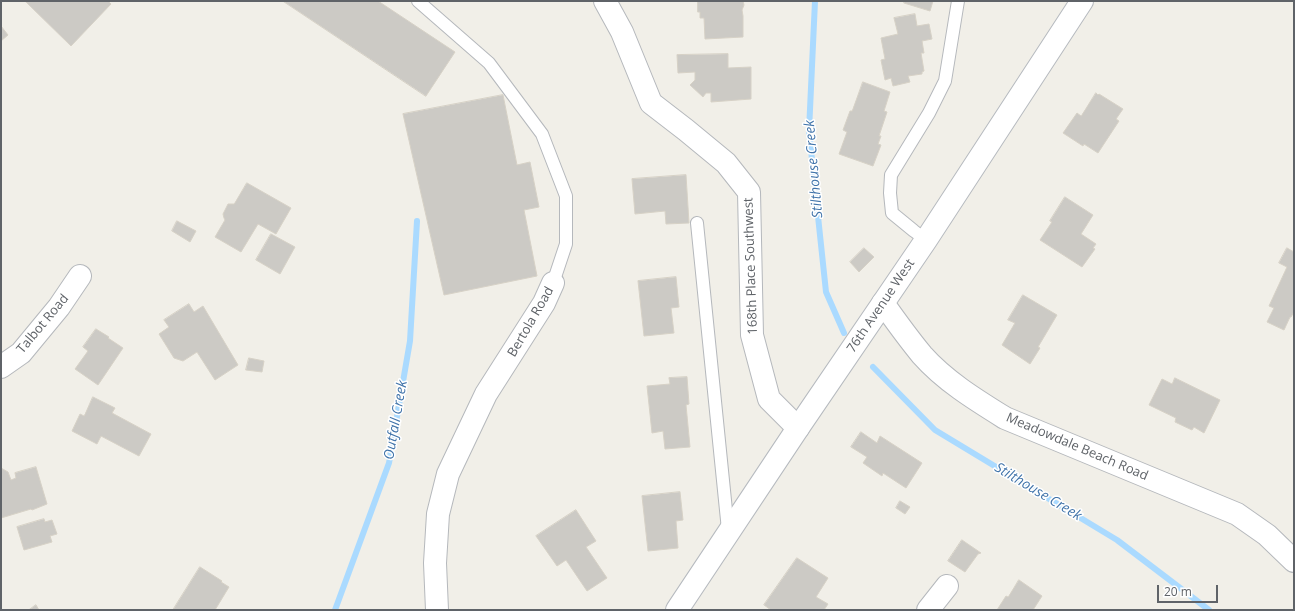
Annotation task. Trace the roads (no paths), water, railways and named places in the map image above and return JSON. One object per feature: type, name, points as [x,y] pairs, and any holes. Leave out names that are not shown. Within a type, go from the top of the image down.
[{"type":"street","name":"168th Place Southwest","points":[[605,1],[622,32],[651,103],[726,163],[748,192],[752,335],[770,399],[798,428]]},
{"type":"street","name":"76th Avenue West","points":[[677,610],[728,532],[926,240],[1082,1]]},
{"type":"street","name":"Talbot Road","points":[[1,367],[21,353],[59,308],[80,276]]},
{"type":"street","name":"Bertola Road","points":[[437,610],[435,563],[438,514],[448,474],[486,394],[544,303],[554,283]]},
{"type":"street","name":"Meadowdale Beach Road","points":[[883,303],[922,355],[948,379],[977,401],[1005,418],[1237,514],[1267,535],[1294,561]]},
{"type":"street","points":[[928,610],[947,586]]},
{"type":"lane","name":"Bertola Road","points":[[418,1],[488,63],[542,134],[566,196],[566,244],[554,283]]},
{"type":"lane","points":[[926,240],[892,213],[890,193],[891,175],[929,113],[945,81],[958,1]]},
{"type":"lane","points":[[697,223],[728,532]]},
{"type":"waterway","name":"Stilthouse Creek","points":[[815,1],[809,131],[826,292],[844,333]]},
{"type":"waterway","name":"Outfall Creek","points":[[335,610],[389,463],[410,341],[417,221]]},
{"type":"waterway","name":"Stilthouse Creek","points":[[873,367],[935,430],[1117,540],[1209,610]]}]
